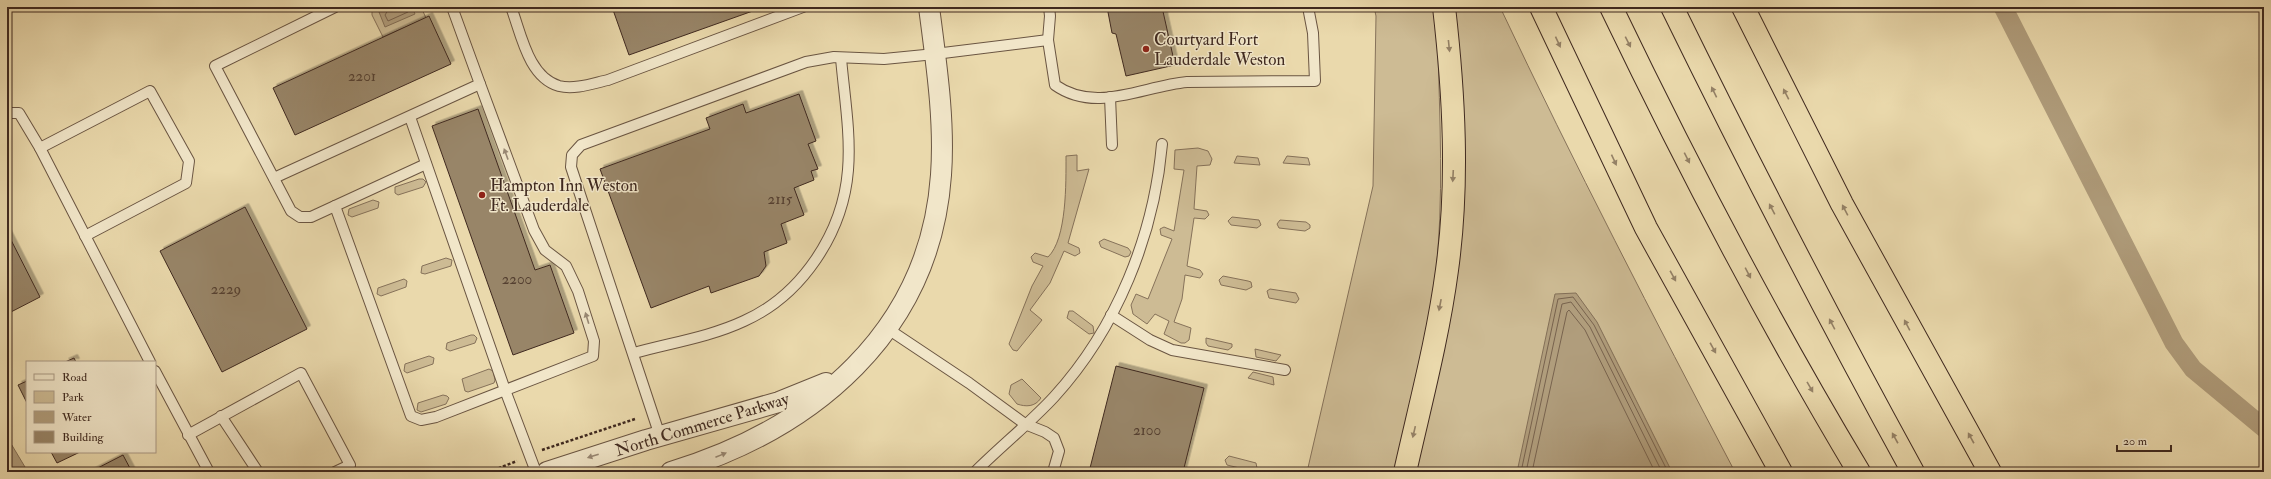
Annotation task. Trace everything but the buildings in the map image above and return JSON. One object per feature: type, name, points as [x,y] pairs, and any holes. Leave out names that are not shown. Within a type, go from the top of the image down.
[{"type":"highway","points":[[1405,472],[1427,375],[1447,270],[1454,171],[1452,79],[1444,7]]},
{"type":"highway","points":[[1541,7],[1646,228],[1781,472]]},
{"type":"highway","points":[[1611,7],[1704,192],[1795,360],[1859,472]]},
{"type":"highway","points":[[1672,7],[1756,177],[1840,339],[1914,472]]},
{"type":"highway","points":[[1743,7],[1842,204],[1990,472]]},
{"type":"street","name":"North Commerce Parkway","points":[[671,472],[722,454],[758,438],[791,419],[822,396],[854,367],[888,329],[910,293],[926,254],[936,216],[941,176],[942,138],[935,54],[929,7]]},
{"type":"street","name":"North Commerce Parkway","points":[[547,472],[660,436],[779,402],[821,386],[854,367]]},
{"type":"lane","points":[[335,7],[215,66],[291,211],[300,217],[311,217],[426,164]]},
{"type":"lane","points":[[335,206],[411,416],[421,420],[436,417],[593,356],[594,341],[578,291],[566,266],[545,250],[534,230],[452,7]]},
{"type":"lane","points":[[511,7],[530,61],[543,76],[559,86],[582,86],[608,80],[803,7]]},
{"type":"lane","points":[[1048,7],[1050,16],[1048,40],[1055,85],[1067,93],[1088,99],[1132,94],[1182,82],[1315,81],[1312,33],[1308,7]]},
{"type":"lane","points":[[660,436],[634,353],[571,167],[572,155],[581,145],[806,62],[841,58],[884,58],[935,54],[1048,40]]},
{"type":"lane","points":[[634,353],[718,331],[745,321],[776,303],[804,276],[824,246],[840,211],[848,170],[848,132],[841,58]]},
{"type":"lane","points":[[274,178],[480,84]]},
{"type":"lane","points":[[40,148],[150,91],[189,161],[186,183],[85,236]]},
{"type":"lane","points":[[1110,97],[1112,145]]},
{"type":"lane","points":[[7,113],[19,112],[40,148],[149,361]]},
{"type":"lane","points":[[410,117],[504,390],[536,472]]},
{"type":"lane","points":[[975,472],[1053,398],[1078,370],[1111,315],[1129,277],[1146,231],[1158,182],[1162,144]]},
{"type":"lane","points":[[1111,315],[1150,340],[1172,350],[1285,370]]},
{"type":"lane","points":[[888,329],[969,383],[1025,424],[1045,432],[1054,438],[1059,451],[1054,472]]},
{"type":"lane","points":[[156,373],[209,472]]},
{"type":"lane","points":[[188,435],[301,373],[350,465],[335,472]]},
{"type":"lane","points":[[221,416],[258,472]]},
{"type":"path","points":[[490,472],[559,443],[635,419]]},
{"type":"green space","points":[[376,7],[421,7],[426,18],[383,37],[372,15],[372,9]]},
{"type":"green space","points":[[1374,7],[1437,7],[1441,189],[1438,249],[1432,306],[1415,389],[1394,472],[1307,472],[1373,186],[1376,16]]},
{"type":"green space","points":[[1454,7],[1500,7],[1615,241],[1735,472],[1411,472],[1452,291]]},
{"type":"green space","points":[[1198,148],[1208,151],[1212,159],[1210,165],[1197,166],[1194,209],[1207,211],[1209,215],[1205,219],[1194,218],[1187,266],[1200,270],[1203,274],[1200,278],[1185,275],[1182,299],[1174,322],[1191,328],[1189,340],[1185,343],[1181,343],[1164,334],[1169,321],[1155,314],[1147,324],[1133,314],[1131,305],[1136,294],[1148,299],[1172,239],[1161,235],[1160,229],[1164,227],[1174,231],[1184,170],[1174,169],[1175,150]]},
{"type":"green space","points":[[1077,155],[1077,171],[1089,169],[1068,243],[1079,248],[1080,253],[1075,256],[1064,251],[1050,283],[1030,310],[1042,320],[1017,351],[1013,350],[1009,344],[1032,286],[1043,266],[1033,262],[1031,257],[1035,253],[1048,257],[1054,249],[1059,237],[1064,210],[1066,156]]},
{"type":"green space","points":[[1237,156],[1258,158],[1260,165],[1234,163]]},
{"type":"green space","points":[[1287,156],[1308,158],[1310,165],[1283,163]]},
{"type":"green space","points":[[423,179],[426,182],[423,187],[398,195],[395,193],[395,187]]},
{"type":"green space","points":[[373,200],[379,202],[378,208],[352,217],[348,215],[349,209]]},
{"type":"green space","points":[[1232,217],[1259,220],[1261,225],[1257,228],[1231,225],[1228,221]]},
{"type":"green space","points":[[1280,220],[1306,222],[1310,225],[1310,228],[1305,231],[1279,228],[1277,224]]},
{"type":"green space","points":[[1104,239],[1128,248],[1131,252],[1129,256],[1125,257],[1101,247],[1099,242]]},
{"type":"green space","points":[[446,258],[452,260],[451,266],[425,274],[421,273],[422,266]]},
{"type":"green space","points":[[1223,276],[1251,282],[1252,287],[1246,290],[1221,285],[1219,280]]},
{"type":"green space","points":[[404,279],[407,281],[406,287],[381,296],[377,294],[378,288]]},
{"type":"green space","points":[[1270,289],[1296,293],[1299,299],[1296,303],[1269,298],[1267,291]]},
{"type":"green space","points":[[1069,311],[1073,311],[1093,326],[1094,333],[1089,334],[1067,318]]},
{"type":"green space","points":[[474,335],[477,338],[475,343],[450,351],[446,349],[447,343]]},
{"type":"green space","points":[[1206,338],[1232,344],[1232,347],[1228,350],[1208,346],[1206,343]]},
{"type":"green space","points":[[1255,349],[1281,355],[1276,361],[1256,357]]},
{"type":"green space","points":[[429,356],[434,358],[433,364],[407,373],[404,371],[405,364]]},
{"type":"green space","points":[[489,369],[493,371],[495,380],[494,383],[468,392],[465,391],[462,379]]},
{"type":"green space","points":[[1253,372],[1273,377],[1274,385],[1248,378]]},
{"type":"green space","points":[[1022,379],[1041,398],[1033,405],[1024,406],[1017,404],[1009,394],[1011,385]]},
{"type":"green space","points":[[443,395],[449,398],[446,404],[421,412],[417,410],[418,403]]},
{"type":"green space","points":[[1229,456],[1256,463],[1257,468],[1252,471],[1227,465],[1225,460]]},
{"type":"water","points":[[390,7],[412,7],[415,14],[385,27],[379,12]]},
{"type":"water","points":[[1576,293],[1597,322],[1672,472],[1517,472],[1555,294]]},
{"type":"water","points":[[7,437],[28,472],[7,472]]},
{"type":"waterway","points":[[2003,7],[2174,343],[2193,369],[2264,428]]},
{"type":"place","name":"Courtyard Fort Lauderdale Weston","points":[[1146,49]]},
{"type":"place","name":"Hampton Inn Weston Ft. Lauderdale","points":[[482,195]]}]
